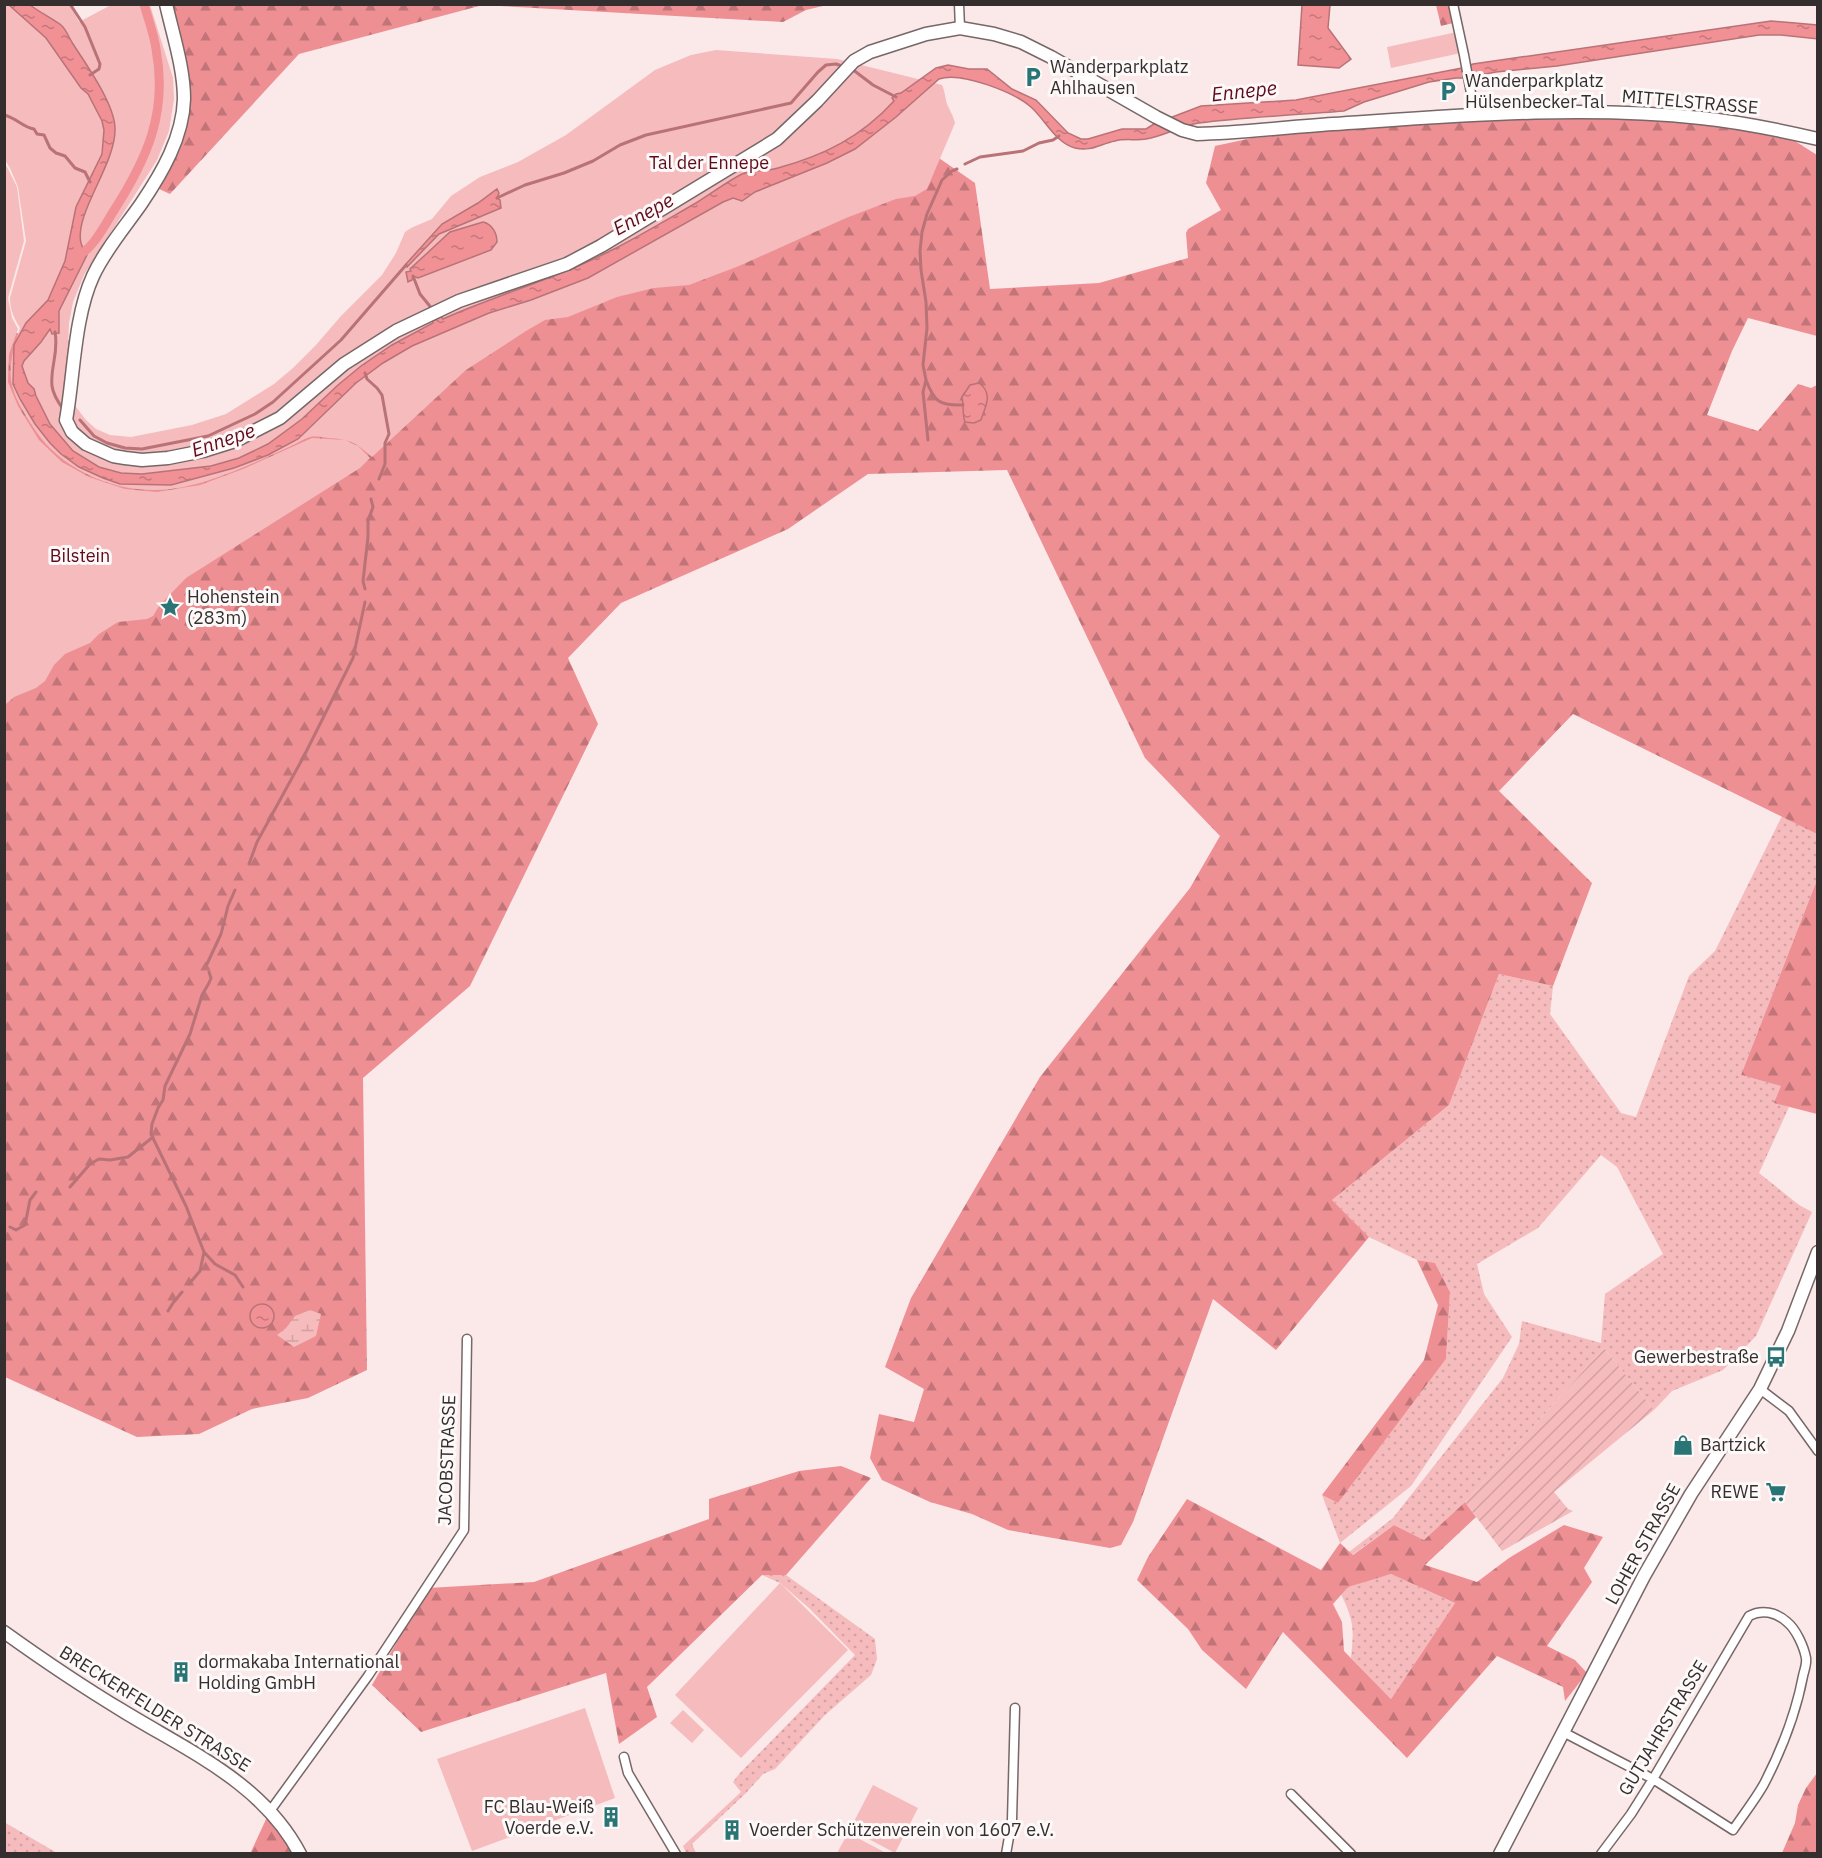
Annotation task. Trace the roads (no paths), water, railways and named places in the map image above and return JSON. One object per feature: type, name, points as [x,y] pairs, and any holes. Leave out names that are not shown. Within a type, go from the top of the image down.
[{"type":"street","points":[[166,4],[183,86],[183,110],[175,141],[165,164],[147,195],[104,257],[87,292],[81,312],[66,420],[72,432],[86,444],[113,456],[142,460],[162,459],[203,451],[235,441],[280,418],[323,381],[396,330],[434,312],[567,264],[601,246],[777,139],[854,61],[886,46],[927,34],[960,28],[959,4]]},
{"type":"street","points":[[1453,4],[1475,115]]},
{"type":"street","name":"MITTELSTRASSE","points":[[960,28],[1021,42],[1155,117],[1182,130],[1197,134],[1475,115],[1640,113],[1761,126],[1818,139]]},
{"type":"street","name":"LOHER STRASSE","points":[[1502,1853],[1644,1576],[1691,1494],[1760,1389],[1788,1331],[1818,1252]]},
{"type":"street","name":"JACOBSTRASSE","points":[[270,1812],[368,1676],[464,1530],[467,1339]]},
{"type":"street","points":[[1760,1389],[1788,1411],[1818,1451]]},
{"type":"street","name":"GUTJAHRSTRASSE","points":[[1601,1854],[1631,1814],[1653,1779],[1749,1616],[1764,1611],[1783,1618],[1791,1625],[1806,1660],[1800,1694],[1786,1734],[1763,1785],[1733,1830],[1653,1779]]},
{"type":"street","name":"BRECKERFELDER STRASSE","points":[[4,1632],[122,1710],[223,1771],[255,1796],[270,1812],[286,1830],[300,1854]]},
{"type":"street","points":[[1006,1854],[1012,1820],[1015,1708]]},
{"type":"street","points":[[1563,1732],[1653,1779]]},
{"type":"street","points":[[624,1757],[628,1773],[676,1854]]},
{"type":"street","points":[[1291,1794],[1351,1854]]},
{"type":"water","points":[[9,5],[30,5],[63,27],[106,98],[111,109],[115,130],[109,158],[83,218],[80,231],[81,243],[87,255],[59,311],[59,333],[52,334],[50,329],[22,366],[28,383],[34,389],[50,424],[73,451],[99,467],[121,473],[142,474],[211,466],[239,458],[268,444],[302,419],[361,366],[392,345],[433,323],[432,320],[440,315],[443,319],[592,260],[696,203],[742,174],[778,168],[827,151],[869,125],[894,101],[892,98],[896,94],[901,93],[936,68],[948,65],[969,69],[987,69],[1012,89],[1036,100],[1068,133],[1081,139],[1088,139],[1122,129],[1146,129],[1201,106],[1296,100],[1473,64],[1771,21],[1817,25],[1818,39],[1759,35],[1557,66],[1429,82],[1364,102],[1344,111],[1199,123],[1153,138],[1119,140],[1086,149],[1075,148],[1062,141],[1032,108],[1014,96],[988,85],[961,78],[939,79],[855,149],[827,163],[755,192],[742,201],[733,198],[723,202],[588,278],[489,313],[412,346],[383,363],[356,383],[298,439],[268,455],[234,468],[171,485],[120,484],[79,467],[50,443],[35,424],[13,384],[14,345],[26,323],[48,300],[65,261],[76,207],[102,154],[104,130],[102,121],[88,94],[81,88],[46,38]]},
{"type":"water","points":[[1302,5],[1330,5],[1328,28],[1351,59],[1339,68],[1298,65]]},
{"type":"water","points":[[497,189],[499,193],[497,198],[500,200],[501,208],[439,234],[407,267],[406,264],[442,224]]},
{"type":"water","points":[[483,222],[493,229],[496,235],[497,242],[491,250],[418,278],[413,276],[408,282],[406,272],[411,271],[410,269],[450,232]]},
{"type":"water","points":[[979,383],[984,387],[987,396],[981,420],[974,423],[965,422],[962,397],[970,385]]},
{"type":"water","points":[[262,1304],[270,1308],[274,1316],[270,1324],[262,1328],[254,1324],[250,1316],[254,1308]]},
{"type":"waterway","points":[[70,4],[85,27],[100,64],[99,69],[90,75]]},
{"type":"waterway","points":[[76,257],[88,249],[101,231],[136,173],[152,135],[157,115],[159,72],[154,38],[144,4]]},
{"type":"waterway","points":[[497,198],[525,185],[593,161],[620,145],[646,135],[791,103],[826,65],[836,64],[845,67]]},
{"type":"waterway","points":[[852,69],[873,85],[896,97]]},
{"type":"waterway","points":[[4,115],[34,129],[37,134],[44,135],[50,148],[65,156],[75,168],[85,172],[90,182]]},
{"type":"waterway","points":[[965,164],[980,157],[1023,151],[1059,136]]},
{"type":"waterway","points":[[928,440],[923,392],[926,380],[923,365],[927,328],[920,251],[922,232],[942,180],[957,169]]},
{"type":"waterway","name":"Ennepe","points":[[80,420],[94,436],[107,443],[125,448],[142,449],[208,436],[255,414],[273,402],[341,340],[406,265]]},
{"type":"waterway","points":[[413,276],[420,294],[433,310]]},
{"type":"waterway","points":[[55,332],[56,347],[52,386],[63,409]]},
{"type":"waterway","points":[[365,373],[367,379],[382,395],[389,434],[385,443],[385,464],[379,479]]},
{"type":"waterway","points":[[926,380],[939,401],[963,405]]},
{"type":"waterway","points":[[365,589],[363,581],[368,521],[373,507],[371,499]]},
{"type":"waterway","points":[[249,864],[257,842],[304,756],[353,658],[365,602]]},
{"type":"waterway","points":[[207,964],[221,934],[228,906],[235,890]]},
{"type":"waterway","points":[[209,972],[211,978],[202,995],[190,1034],[165,1086],[163,1100],[152,1124],[151,1134],[186,1206],[204,1252],[215,1264],[235,1275],[243,1287]]},
{"type":"waterway","points":[[70,1187],[90,1164],[99,1159],[128,1157],[153,1137]]},
{"type":"waterway","points":[[10,1227],[16,1230],[25,1225],[30,1200],[36,1192]]},
{"type":"waterway","points":[[189,1284],[200,1271],[204,1252]]},
{"type":"waterway","points":[[168,1311],[182,1292]]},
{"type":"place","name":"Wanderparkplatz Ahlhausen","points":[[1033,77]]},
{"type":"place","name":"Wanderparkplatz Hülsenbecker Tal","points":[[1448,91]]},
{"type":"place","name":"Hohenstein (283m)","points":[[170,607]]},
{"type":"place","name":"Gewerbestraße","points":[[1776,1357]]},
{"type":"place","name":"Bartzick","points":[[1683,1445]]},
{"type":"place","name":"REWE","points":[[1776,1492]]},
{"type":"place","name":"dormakaba International Holding GmbH","points":[[181,1672]]},
{"type":"place","name":"FC Blau-Weiß Voerde e.V.","points":[[611,1817]]},
{"type":"place","name":"Voerder Schützenverein von 1607 e.V.","points":[[732,1830]]},
{"type":"park label","name":"Tal der Ennepe","points":[[709,163]]},
{"type":"park label","name":"Bilstein","points":[[80,556]]}]
